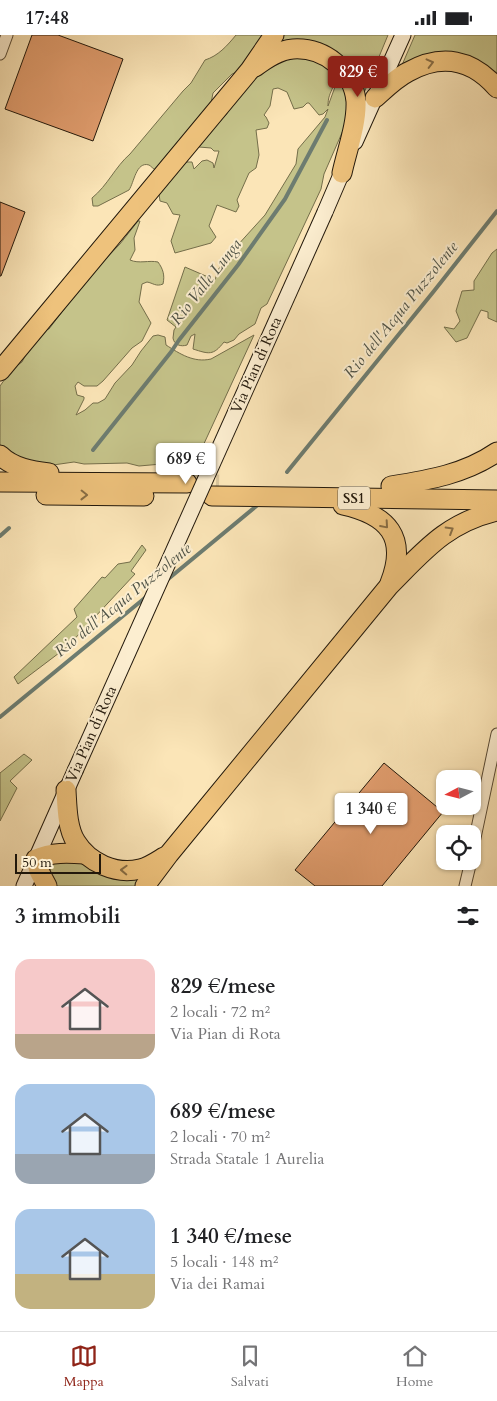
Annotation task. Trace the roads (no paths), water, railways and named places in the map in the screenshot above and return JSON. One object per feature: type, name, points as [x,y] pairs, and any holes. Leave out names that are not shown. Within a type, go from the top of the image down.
[{"type":"highway","points":[[0,376],[5,365],[250,71],[274,35]]},
{"type":"highway","points":[[250,71],[272,55],[294,49],[324,54],[340,67],[352,86],[356,100],[356,114],[342,173]]},
{"type":"highway","points":[[375,98],[406,72],[437,61],[458,62],[468,65],[479,71],[497,88]]},
{"type":"highway","points":[[391,486],[448,475],[475,465],[497,452]]},
{"type":"highway","points":[[0,455],[19,467],[30,470],[114,476],[185,490],[0,494]]},
{"type":"highway","points":[[0,481],[150,483]]},
{"type":"highway","name":"SS1","points":[[497,487],[391,486],[215,490],[291,497],[497,500]]},
{"type":"highway","points":[[291,497],[354,507],[371,513],[384,522],[393,535],[397,562],[389,586]]},
{"type":"highway","points":[[146,886],[169,854],[389,586],[442,535],[471,519],[497,511]]},
{"type":"highway","points":[[66,790],[71,829],[76,842],[95,861],[110,868],[128,871],[151,865],[169,854]]},
{"type":"highway","points":[[48,886],[39,871],[36,859],[56,853],[85,853]]},
{"type":"main road","name":"Via Pian di Rota","points":[[24,886],[403,35]]},
{"type":"street","points":[[0,54],[7,35]]},
{"type":"street","points":[[478,825],[497,734]]},
{"type":"street","points":[[466,886],[469,870]]},
{"type":"waterway","name":"Rio Valle Lunga","points":[[93,450],[238,265],[285,199],[327,120]]},
{"type":"waterway","name":"Rio dell'Acqua Puzzolente","points":[[287,472],[497,211]]},
{"type":"waterway","name":"Rio dell'Acqua Puzzolente","points":[[167,580],[260,503]]},
{"type":"waterway","name":"Rio Valle Lunga","points":[[0,536],[9,528]]},
{"type":"waterway","name":"Rio dell'Acqua Puzzolente","points":[[0,717],[146,597]]},
{"type":"tunnel","points":[[188,483],[219,484]]}]
